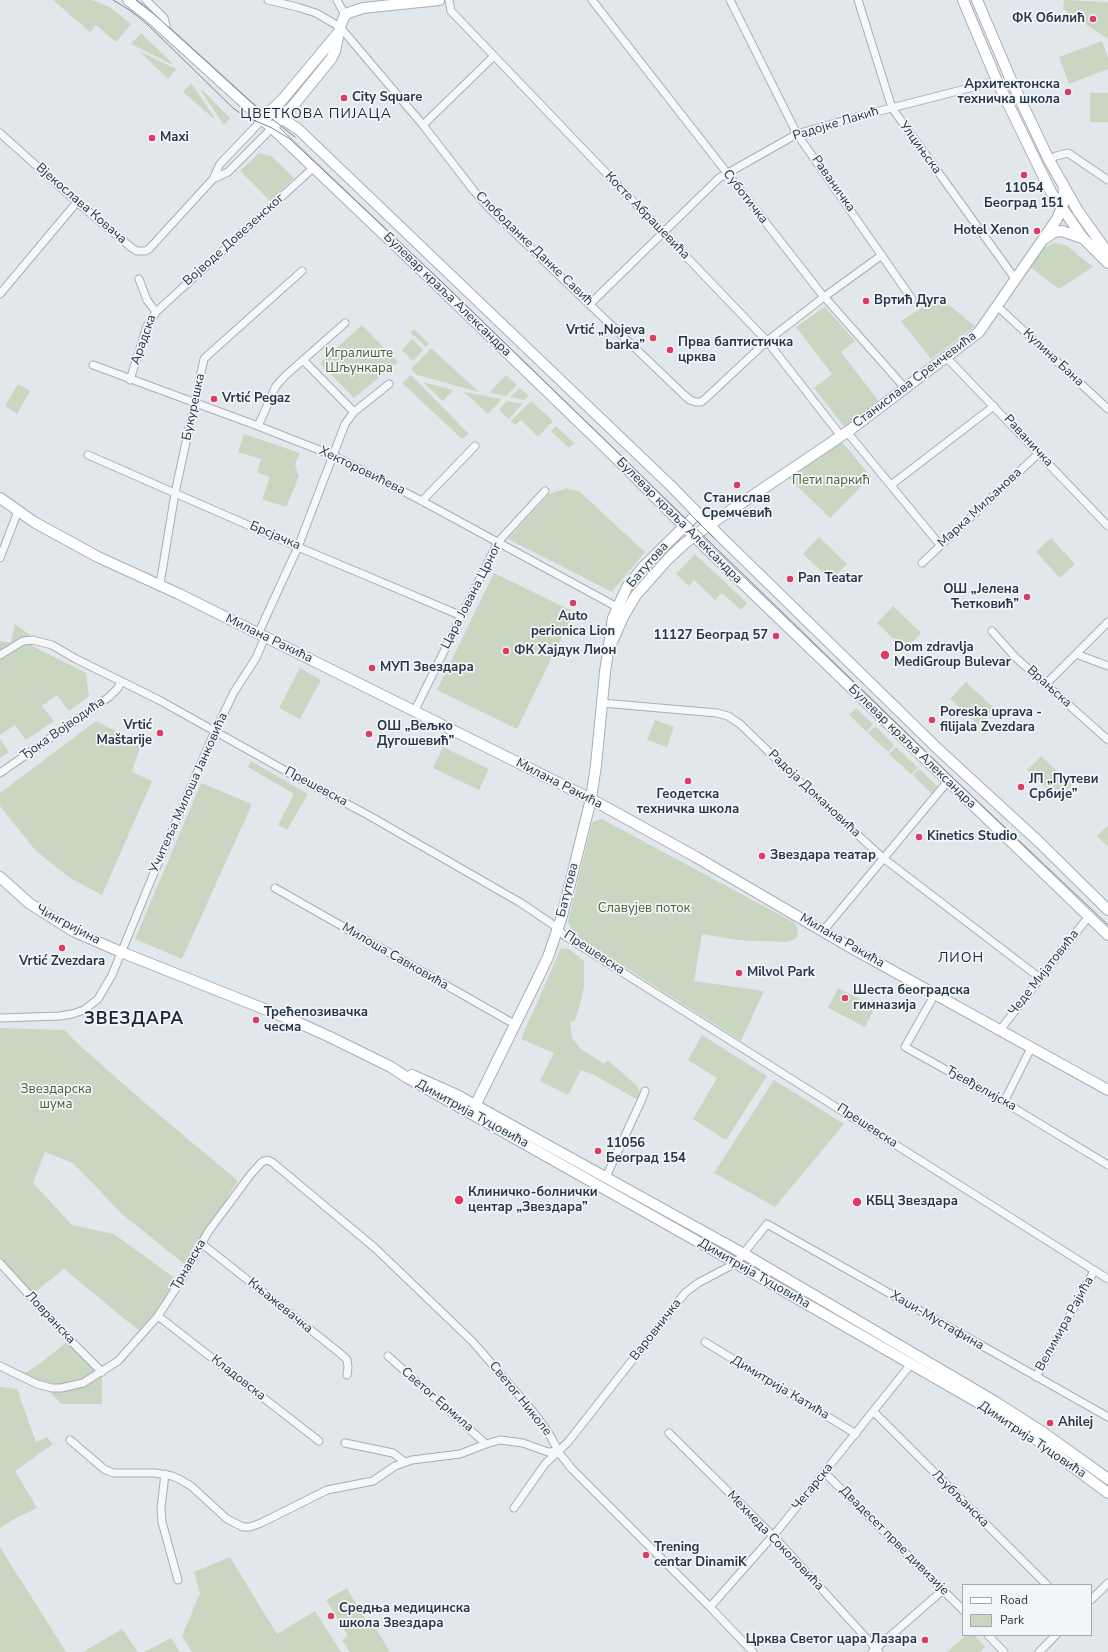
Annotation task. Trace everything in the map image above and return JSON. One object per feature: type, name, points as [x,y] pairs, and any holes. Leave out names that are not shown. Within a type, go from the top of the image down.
[{"type":"main road","name":"Булевар краља Александра","points":[[128,0],[165,31],[249,109],[277,123],[298,129],[698,513],[934,744],[1108,910]]},
{"type":"main road","points":[[277,123],[331,59],[335,51],[339,30],[345,15],[358,9],[417,1],[438,0]]},
{"type":"main road","points":[[963,0],[997,81],[1051,192],[1062,210],[1083,238],[1108,263]]},
{"type":"main road","points":[[977,0],[1011,80],[1049,160],[1064,187],[1108,253]]},
{"type":"main road","points":[[265,117],[283,99],[339,30]]},
{"type":"main road","name":"Булевар краља Александра","points":[[265,117],[277,123],[313,168],[440,288],[684,527],[1108,935]]},
{"type":"main road","name":"Станислава Сремчевића","points":[[709,525],[844,434],[977,335],[1044,239],[1062,210],[1065,194],[1064,187]]},
{"type":"main road","points":[[1044,239],[1054,232],[1062,231],[1083,238]]},
{"type":"main road","name":"Милана Ракића","points":[[0,498],[18,511],[98,557],[160,584],[591,799],[823,931],[1108,1090]]},
{"type":"main road","name":"Батутова","points":[[473,1109],[516,1026],[542,970],[558,930],[591,799],[596,765],[605,672],[613,618],[617,607],[628,587],[643,567],[698,513]]},
{"type":"main road","name":"Батутова","points":[[609,649],[623,617],[636,595],[668,560],[694,536],[709,525]]},
{"type":"main road","name":"Чингријина","points":[[0,877],[29,903],[59,923],[121,952]]},
{"type":"main road","name":"Димитрија Туцовића","points":[[121,952],[330,1036],[391,1067],[406,1077],[473,1109],[606,1177],[744,1254],[994,1401],[1044,1433],[1107,1477]]},
{"type":"main road","name":"Димитрија Туцовића","points":[[473,1109],[991,1410],[1037,1440],[1108,1493]]},
{"type":"street","points":[[146,0],[164,18],[166,25],[165,31]]},
{"type":"street","name":"Слободанке Данке Савић","points":[[268,0],[316,13],[339,30],[423,125],[481,200],[686,397],[696,402],[701,402],[767,341]]},
{"type":"street","points":[[337,0],[345,15]]},
{"type":"street","name":"Косте Абрашевића","points":[[449,0],[451,11],[767,341],[844,434],[891,485],[940,545]]},
{"type":"street","name":"Суботичка","points":[[592,0],[824,297],[905,388]]},
{"type":"street","name":"Раваничка","points":[[730,0],[797,134],[912,299]]},
{"type":"street","name":"Улцињска","points":[[858,0],[892,108],[1016,280]]},
{"type":"street","points":[[423,125],[494,56]]},
{"type":"street","name":"Радојке Лакић","points":[[590,304],[719,178],[797,134],[997,81]]},
{"type":"street","name":"Вјекослава Ковача","points":[[0,133],[77,202],[132,248],[137,251],[145,251],[149,249],[213,179],[220,164],[265,117]]},
{"type":"street","name":"Вјекослава Ковача","points":[[213,179],[228,172],[277,123]]},
{"type":"street","points":[[1049,160],[1056,156],[1068,153],[1108,180]]},
{"type":"street","name":"Војводе Довезенског","points":[[156,312],[313,168]]},
{"type":"street","points":[[0,294],[77,202]]},
{"type":"street","points":[[767,341],[882,255]]},
{"type":"street","name":"Букурешка","points":[[160,584],[175,493],[203,363],[208,355],[302,270]]},
{"type":"street","name":"Арадска","points":[[130,380],[147,326],[156,312],[148,300],[139,279]]},
{"type":"street","name":"Кулина Бана","points":[[997,306],[1108,410]]},
{"type":"street","points":[[258,426],[270,396],[276,386],[303,360],[345,324]]},
{"type":"street","name":"Раваничка","points":[[946,357],[1108,526]]},
{"type":"street","points":[[303,360],[354,412]]},
{"type":"street","name":"Хекторовићева","points":[[93,365],[130,380],[195,402],[332,455],[422,501],[617,607]]},
{"type":"street","name":"Учитеља Милоша Јанковића","points":[[0,1018],[60,1016],[79,1013],[98,999],[104,990],[215,732],[234,692],[256,658],[262,636],[345,424],[354,412],[389,384]]},
{"type":"street","points":[[891,485],[994,406]]},
{"type":"street","points":[[422,501],[475,446]]},
{"type":"street","name":"Марка Миљанова","points":[[922,563],[1039,453]]},
{"type":"street","name":"Брсјачка","points":[[88,455],[298,547],[462,616]]},
{"type":"street","name":"Цара Јована Црног","points":[[414,712],[498,542],[545,491]]},
{"type":"street","points":[[0,558],[18,511]]},
{"type":"street","points":[[1046,684],[1108,622]]},
{"type":"street","name":"Врањска","points":[[992,631],[1015,657],[1108,740]]},
{"type":"street","name":"Прешевска","points":[[0,655],[21,641],[38,641],[52,645],[368,815],[497,888],[546,920],[565,936],[1108,1279]]},
{"type":"street","points":[[1076,654],[1108,666]]},
{"type":"street","name":"Ђока Војводића","points":[[0,773],[110,697],[118,688],[121,681]]},
{"type":"street","name":"Радоја Домановића","points":[[602,703],[717,713],[728,716],[740,724],[798,780],[884,858],[1040,978]]},
{"type":"street","points":[[823,931],[948,781]]},
{"type":"street","name":"Милоша Савковића","points":[[275,888],[516,1026]]},
{"type":"street","name":"Чеде Мијатовића","points":[[1000,1030],[1089,916]]},
{"type":"street","name":"Ђевђелијска","points":[[935,994],[905,1047],[1004,1102],[1108,1165]]},
{"type":"street","points":[[1004,1102],[1032,1048]]},
{"type":"street","points":[[606,1177],[645,1091]]},
{"type":"street","name":"Трнавска","points":[[0,1366],[31,1382],[54,1388],[77,1385],[102,1372],[118,1361],[158,1316],[180,1282],[201,1243],[256,1168],[262,1162],[267,1160],[272,1162]]},
{"type":"street","name":"Светог Николе","points":[[272,1162],[370,1244],[473,1342],[534,1413],[572,1470],[710,1607],[752,1652]]},
{"type":"street","name":"Варовничка","points":[[514,1508],[545,1464],[568,1442],[685,1293],[698,1283],[736,1263],[767,1224]]},
{"type":"street","name":"Хаџи-Мустафина","points":[[767,1224],[1108,1417]]},
{"type":"street","name":"Књажевачка","points":[[201,1243],[341,1354],[347,1360],[347,1375]]},
{"type":"street","name":"Ловранска","points":[[0,1263],[72,1342],[102,1372]]},
{"type":"street","name":"Велимира Рајића","points":[[1036,1377],[1094,1271]]},
{"type":"street","name":"Кладовска","points":[[158,1316],[319,1441]]},
{"type":"street","name":"Димитрија Катића","points":[[705,1342],[856,1434]]},
{"type":"street","name":"Светог Ермила","points":[[388,1356],[486,1444]]},
{"type":"street","name":"Чегарска","points":[[710,1607],[773,1536],[911,1364]]},
{"type":"street","name":"Љубљанска","points":[[874,1412],[1046,1584]]},
{"type":"street","name":"Мехмеда Соколовића","points":[[668,1433],[773,1536],[876,1651]]},
{"type":"street","name":"Светог Ермила","points":[[70,1440],[104,1469],[113,1473],[165,1474],[181,1480],[191,1486],[232,1522],[243,1527],[250,1527],[266,1520],[327,1490],[373,1481],[395,1466],[405,1462],[460,1454],[500,1440],[523,1443],[548,1452],[558,1451]]},
{"type":"street","points":[[345,1443],[393,1453],[405,1462]]},
{"type":"street","name":"Двадесет прве дивизије","points":[[825,1472],[962,1609]]},
{"type":"street","points":[[165,1474],[161,1508],[162,1522],[178,1580]]},
{"type":"street","points":[[1092,1599],[1108,1583]]},
{"type":"street","points":[[876,1651],[943,1590]]},
{"type":"street","points":[[989,1636],[1004,1652]]},
{"type":"street","points":[[1039,1652],[1055,1636]]},
{"type":"green space","points":[[53,0],[92,0],[110,7],[131,24],[116,42],[96,25],[90,32]]},
{"type":"green space","name":"ФК Обилић","points":[[1064,0],[1108,2],[1108,39],[1063,9]]},
{"type":"green space","points":[[141,33],[172,63],[171,64],[131,44]]},
{"type":"green space","points":[[1102,41],[1108,58],[1108,69],[1069,84],[1059,57]]},
{"type":"green space","points":[[139,51],[176,69],[168,79]]},
{"type":"green space","points":[[191,83],[214,117],[213,118],[183,92]]},
{"type":"green space","points":[[202,90],[230,118],[224,125],[201,91]]},
{"type":"green space","points":[[1090,93],[1108,93],[1108,122],[1090,122]]},
{"type":"green space","points":[[259,153],[271,156],[294,178],[270,201],[240,171]]},
{"type":"green space","points":[[1054,243],[1066,245],[1093,267],[1059,289],[1030,267],[1042,249]]},
{"type":"green space","points":[[939,297],[975,326],[931,359],[901,321]]},
{"type":"green space","points":[[825,307],[855,341],[841,352],[881,404],[847,430],[814,388],[832,374],[796,327]]},
{"type":"green space","name":"Игралиште Шљункара","points":[[362,325],[398,362],[354,398],[320,363]]},
{"type":"green space","points":[[414,329],[429,344],[426,347],[411,333]]},
{"type":"green space","points":[[412,339],[423,350],[413,361],[402,350]]},
{"type":"green space","points":[[431,348],[479,392],[417,375],[411,369]]},
{"type":"green space","points":[[411,375],[469,434],[462,439],[402,383]]},
{"type":"green space","points":[[506,375],[517,385],[506,396],[489,393]]},
{"type":"green space","points":[[423,382],[453,390],[443,401]]},
{"type":"green space","points":[[18,384],[30,391],[17,414],[5,406]]},
{"type":"green space","points":[[520,388],[529,396],[524,400],[510,397]]},
{"type":"green space","points":[[464,392],[502,399],[488,414]]},
{"type":"green space","points":[[507,401],[522,404],[509,419],[499,410]]},
{"type":"green space","points":[[531,401],[553,421],[538,437],[521,420],[515,425],[511,421]]},
{"type":"green space","points":[[556,426],[574,443],[569,448],[551,431]]},
{"type":"green space","points":[[244,434],[300,453],[295,464],[299,477],[286,507],[262,499],[270,477],[257,472],[261,459],[238,452]]},
{"type":"green space","name":"Пети паркић","points":[[842,442],[871,477],[830,518],[789,478]]},
{"type":"green space","points":[[567,488],[580,492],[645,552],[612,592],[508,539],[549,494]]},
{"type":"green space","points":[[819,537],[847,564],[831,580],[803,554]]},
{"type":"green space","points":[[1051,538],[1075,564],[1060,578],[1036,552]]},
{"type":"green space","points":[[695,554],[747,603],[741,610],[722,593],[715,600],[694,580],[689,586],[676,574]]},
{"type":"green space","name":"ФК Хајдук Лион","points":[[494,573],[574,612],[517,729],[437,690]]},
{"type":"green space","points":[[893,606],[921,633],[905,650],[877,623]]},
{"type":"green space","points":[[15,624],[30,635],[32,646],[86,673],[89,696],[69,711],[57,695],[42,706],[54,721],[26,740],[15,725],[0,735],[0,641],[11,643]]},
{"type":"green space","points":[[300,668],[321,680],[300,719],[279,708]]},
{"type":"green space","points":[[966,682],[994,708],[979,725],[950,699]]},
{"type":"green space","points":[[856,708],[873,724],[867,732],[849,715]]},
{"type":"green space","points":[[655,720],[674,727],[667,747],[647,740]]},
{"type":"green space","points":[[96,721],[141,744],[132,772],[152,781],[102,895],[70,878],[35,850],[0,806],[0,793]]},
{"type":"green space","points":[[875,726],[894,745],[888,752],[868,733]]},
{"type":"green space","points":[[0,739],[9,752],[0,758]]},
{"type":"green space","points":[[443,747],[489,769],[479,790],[433,768]]},
{"type":"green space","points":[[896,747],[918,768],[911,774],[889,754]]},
{"type":"green space","points":[[1041,756],[1072,785],[1058,799],[1027,770]]},
{"type":"green space","points":[[251,761],[308,794],[287,830],[278,825],[294,794],[248,767]]},
{"type":"green space","points":[[919,769],[939,788],[932,794],[913,775]]},
{"type":"green space","points":[[201,783],[252,804],[182,959],[135,939]]},
{"type":"green space","name":"Славујев поток","points":[[602,819],[795,923],[798,930],[797,937],[786,942],[737,940],[702,934],[694,981],[764,991],[741,1041],[579,938],[573,931],[568,922],[592,822]]},
{"type":"green space","points":[[1108,825],[1108,847],[1097,836]]},
{"type":"green space","points":[[561,948],[569,949],[584,961],[584,987],[581,1001],[575,1020],[570,1022],[572,1038],[580,1048],[604,1064],[608,1060],[638,1087],[640,1092],[638,1100],[594,1075],[581,1070],[568,1095],[540,1081],[554,1053],[521,1039]]},
{"type":"green space","points":[[838,988],[875,1007],[865,1027],[828,1008]]},
{"type":"green space","name":"Звездарска шума","points":[[0,1028],[65,1030],[76,1042],[146,1104],[238,1181],[228,1196],[223,1211],[188,1267],[122,1214],[73,1163],[45,1152],[33,1183],[72,1225],[114,1234],[180,1282],[143,1334],[64,1269],[30,1296],[102,1372],[102,1404],[61,1404],[46,1387],[0,1366],[0,1362],[25,1373],[42,1362],[69,1340],[0,1263]]},
{"type":"green space","points":[[702,1035],[767,1076],[726,1140],[693,1119],[717,1078],[688,1060]]},
{"type":"green space","points":[[774,1080],[844,1124],[775,1207],[714,1173]]},
{"type":"green space","points":[[0,1387],[17,1389],[36,1442],[47,1437],[53,1444],[15,1471],[37,1508],[14,1519],[0,1528]]},
{"type":"green space","points":[[0,1547],[66,1652],[0,1652]]},
{"type":"green space","points":[[230,1557],[277,1634],[315,1611],[341,1652],[192,1652],[182,1636],[200,1593],[194,1572]]},
{"type":"green space","points":[[347,1588],[368,1624],[372,1622],[390,1652],[350,1652],[342,1640],[348,1636],[326,1600]]},
{"type":"green space","points":[[122,1629],[138,1652],[83,1652]]},
{"type":"green space","points":[[965,1636],[975,1636],[985,1647],[980,1652],[947,1652]]},
{"type":"green space","points":[[171,1638],[180,1652],[144,1652]]},
{"type":"tram line","points":[[113,0],[131,11],[147,24],[233,108],[244,116],[272,128],[290,139],[444,284],[952,777],[1108,925]]},
{"type":"tram line","points":[[136,0],[155,15],[253,104],[295,137]]},
{"type":"tram line","points":[[690,514],[715,539]]},
{"type":"place","name":"ФК Обилић","points":[[1093,19]]},
{"type":"place","name":"Архитектонска техничка школа","points":[[1068,92]]},
{"type":"place","name":"City Square","points":[[344,98]]},
{"type":"place","name":"Maxi","points":[[152,138]]},
{"type":"place","name":"11054 Београд 151","points":[[1024,175]]},
{"type":"place","name":"Hotel Xenon","points":[[1037,231]]},
{"type":"place","name":"Вртић Дуга","points":[[866,301]]},
{"type":"place","name":"Vrtić „Nojeva barka”","points":[[653,338]]},
{"type":"place","name":"Прва баптистичка црква","points":[[670,350]]},
{"type":"place","name":"Vrtić Pegaz","points":[[214,399]]},
{"type":"place","name":"Станислав Сремчевић","points":[[737,485]]},
{"type":"place","name":"Pan Teatar","points":[[790,579]]},
{"type":"place","name":"ОШ „Јелена Ћетковић”","points":[[1027,597]]},
{"type":"place","name":"Auto perionica Lion","points":[[573,603]]},
{"type":"place","name":"11127 Београд 57","points":[[776,636]]},
{"type":"place","name":"ФК Хајдук Лион","points":[[506,651]]},
{"type":"place","name":"Dom zdravlja MediGroup Bulevar","points":[[885,655]]},
{"type":"place","name":"МУП Звездара","points":[[372,668]]},
{"type":"place","name":"Poreska uprava - filijala Zvezdara","points":[[932,720]]},
{"type":"place","name":"Vrtić Maštarije","points":[[160,733]]},
{"type":"place","name":"ОШ „Вељко Дугошевић”","points":[[369,734]]},
{"type":"place","name":"Геодетска техничка школа","points":[[688,781]]},
{"type":"place","name":"ЈП „Путеви Србије”","points":[[1021,787]]},
{"type":"place","name":"Kinetics Studio","points":[[919,837]]},
{"type":"place","name":"Звездара театар","points":[[762,856]]},
{"type":"place","name":"Vrtić Zvezdara","points":[[62,948]]},
{"type":"place","name":"Milvol Park","points":[[739,973]]},
{"type":"place","name":"Шеста београдска гимназија","points":[[845,998]]},
{"type":"place","name":"Трећепозивачка чесма","points":[[256,1020]]},
{"type":"place","name":"11056 Београд 154","points":[[598,1151]]},
{"type":"place","name":"Клиничко-болнички центар „Звездара”","points":[[459,1200]]},
{"type":"place","name":"КБЦ Звездара","points":[[857,1202]]},
{"type":"place","name":"Ahilej","points":[[1050,1423]]},
{"type":"place","name":"Trening centar DinamiK","points":[[646,1555]]},
{"type":"place","name":"Средња медицинска школа Звездара","points":[[331,1616]]},
{"type":"place","name":"Црква Светог цара Лазара","points":[[925,1640]]},
{"type":"district","name":"ЦВЕТКОВА ПИЈАЦА","points":[[316,115]]},
{"type":"district","name":"ЛИОН","points":[[961,959]]},
{"type":"district","name":"ЗВЕЗДАРА","points":[[134,1020]]}]
